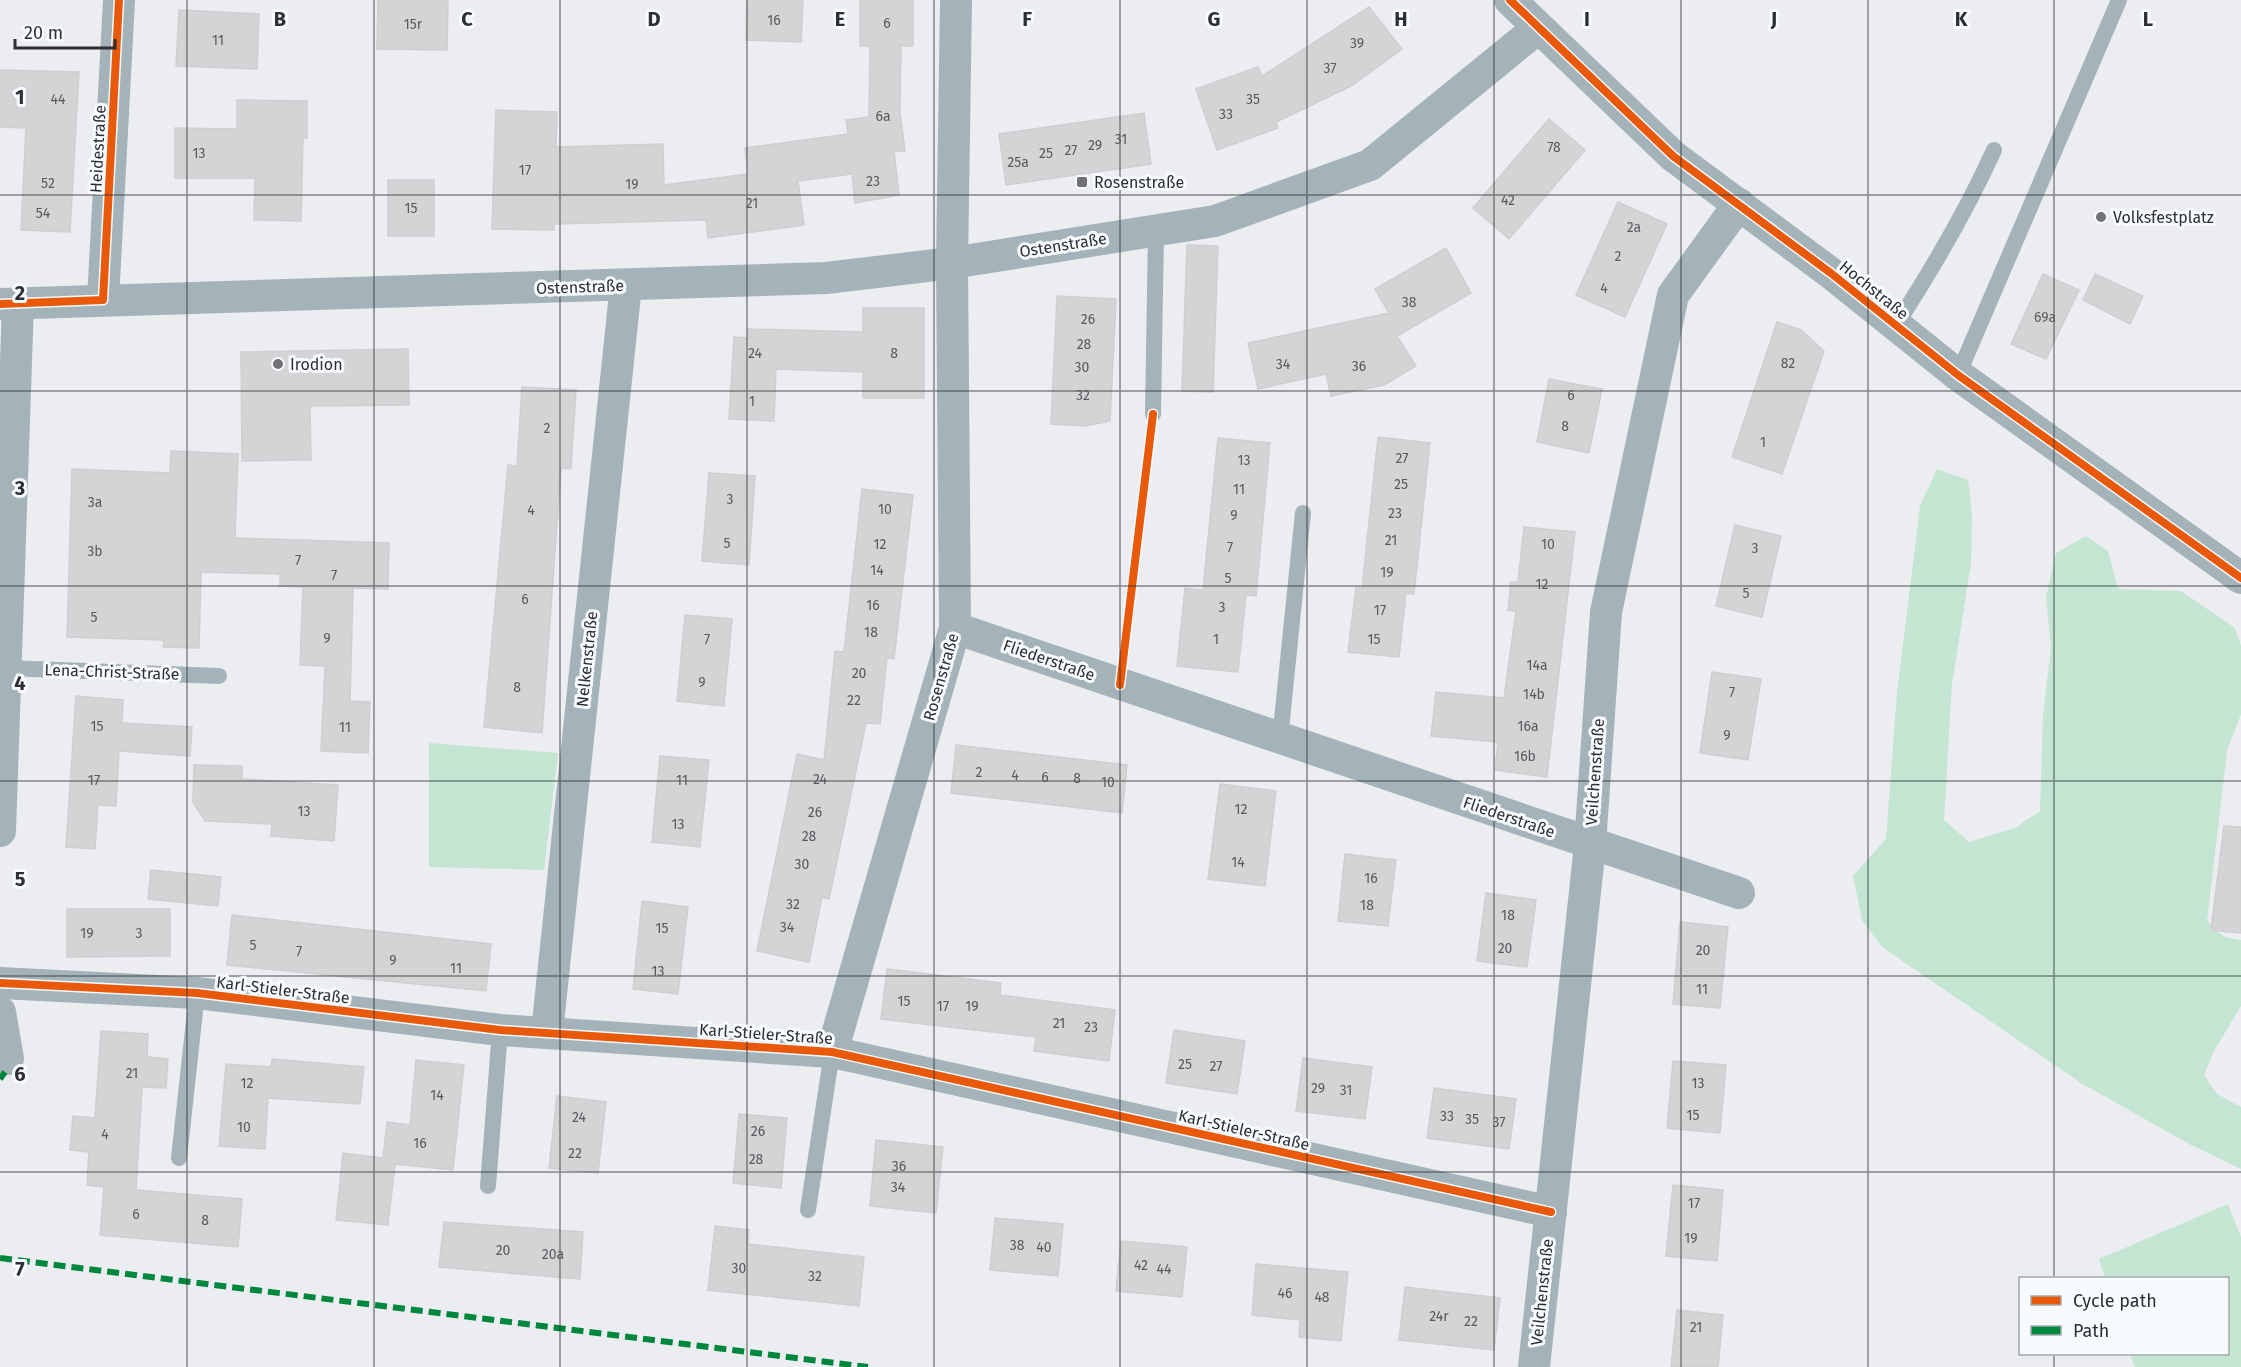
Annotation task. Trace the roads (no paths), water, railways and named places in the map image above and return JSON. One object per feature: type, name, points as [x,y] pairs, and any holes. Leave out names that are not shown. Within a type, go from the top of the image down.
[{"type":"street","name":"Heidestraße","points":[[103,300],[119,0]]},
{"type":"street","name":"Rosenstraße","points":[[832,1052],[955,627],[952,263],[956,0]]},
{"type":"street","name":"Hochstraße","points":[[1510,0],[1673,156],[1739,204],[1958,375],[2241,578]]},
{"type":"street","name":"Ostenstraße","points":[[9,303],[826,278],[952,263],[1215,221],[1370,165],[1538,28]]},
{"type":"street","name":"Veilchenstraße","points":[[1534,1367],[1590,844],[1606,612],[1673,294],[1739,204]]},
{"type":"street","name":"Nelkenstraße","points":[[547,1032],[626,285]]},
{"type":"street","points":[[0,831],[6,668],[9,303]]},
{"type":"street","name":"Fliederstraße","points":[[955,627],[1739,893]]},
{"type":"street","name":"Karl-Stieler-Straße","points":[[0,982],[197,993],[500,1030],[832,1052],[1551,1212]]},
{"type":"street","points":[[0,1012],[8,1059]]},
{"type":"lane","points":[[1958,375],[2119,0]]},
{"type":"lane","points":[[1896,325],[1939,259],[1971,200],[1994,150]]},
{"type":"lane","points":[[1153,414],[1156,230]]},
{"type":"lane","points":[[1280,739],[1303,513]]},
{"type":"lane","name":"Lena-Christ-Straße","points":[[6,668],[219,676]]},
{"type":"lane","points":[[179,1158],[197,993]]},
{"type":"lane","points":[[488,1186],[500,1030]]},
{"type":"lane","points":[[808,1210],[832,1052]]},
{"type":"place","name":"Rosenstraße","points":[[1082,182]]},
{"type":"place","name":"Volksfestplatz","points":[[2101,217]]},
{"type":"place","name":"Irodion","points":[[278,364]]}]
